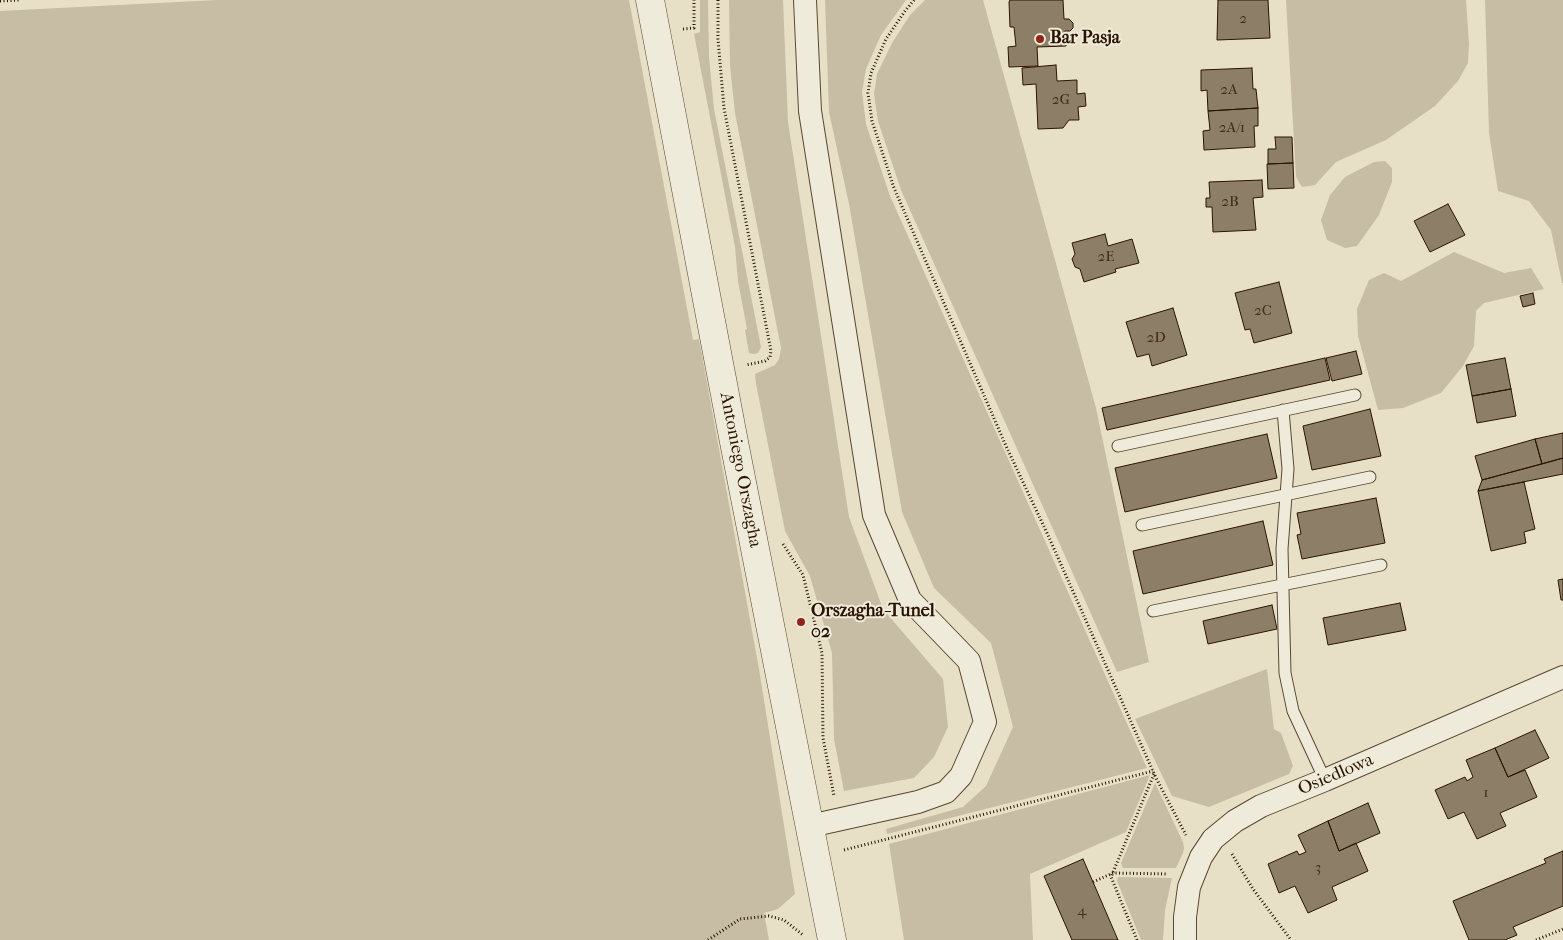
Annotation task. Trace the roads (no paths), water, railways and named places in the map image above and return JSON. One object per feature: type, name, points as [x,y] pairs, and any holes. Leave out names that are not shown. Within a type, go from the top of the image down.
[{"type":"street","name":"Antoniego Orszagha","points":[[650,0],[734,442],[832,940]]},
{"type":"street","points":[[805,0],[810,112],[874,515],[910,600],[969,661],[984,722],[961,776],[946,792],[918,802],[810,826]]},
{"type":"street","name":"Osiedlowa","points":[[1185,940],[1185,916],[1189,887],[1201,858],[1213,838],[1235,821],[1261,806],[1563,676]]},
{"type":"lane","points":[[1118,446],[1355,395]]},
{"type":"lane","points":[[1283,410],[1288,470],[1282,549],[1285,672],[1293,711],[1325,780]]},
{"type":"lane","points":[[1142,525],[1370,477]]},
{"type":"lane","points":[[1153,611],[1381,565]]},
{"type":"place","name":"Bar Pasja","points":[[1040,39]]},
{"type":"place","name":"Orszagha-Tunel 02","points":[[801,622]]}]
